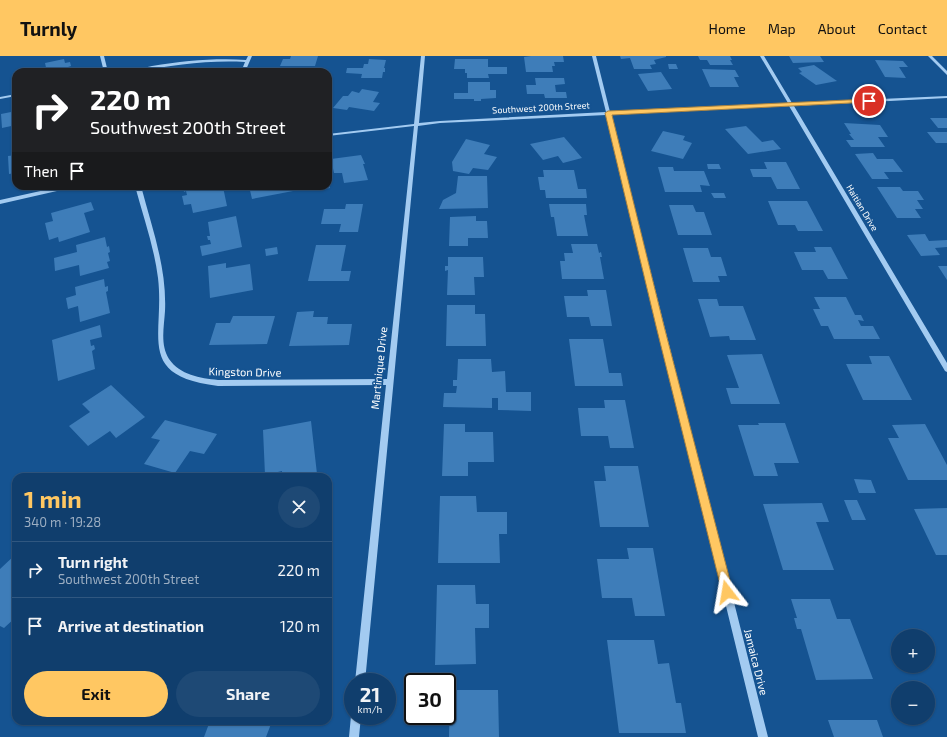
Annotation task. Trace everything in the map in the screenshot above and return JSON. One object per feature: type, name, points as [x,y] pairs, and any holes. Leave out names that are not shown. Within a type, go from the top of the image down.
[{"type":"street","points":[[102,56],[105,68]]},
{"type":"street","points":[[245,68],[250,56]]},
{"type":"street","name":"Martinique Drive","points":[[361,673],[423,56]]},
{"type":"street","name":"Jamaica Drive","points":[[594,56],[763,737]]},
{"type":"street","name":"Haitian Drive","points":[[762,56],[947,369]]},
{"type":"street","points":[[930,56],[947,74]]},
{"type":"street","points":[[152,68],[195,60],[221,59],[248,61]]},
{"type":"street","points":[[0,98],[12,96]]},
{"type":"street","name":"Southwest 200th Street","points":[[332,134],[416,124],[608,113],[947,97]]},
{"type":"street","points":[[0,202],[52,190]]},
{"type":"street","name":"Kingston Drive","points":[[139,190],[158,260],[160,273],[162,346],[164,357],[176,371],[196,380],[218,383],[389,382]]},
{"type":"street","points":[[354,737],[355,725]]},
{"type":"building","points":[[291,56],[318,56],[315,66],[280,66],[283,59],[290,59]]},
{"type":"building","points":[[563,56],[564,62],[554,62],[555,66],[552,66],[553,72],[526,72],[524,57]]},
{"type":"building","points":[[620,56],[666,57],[654,60],[656,64],[650,65],[652,69],[634,69],[630,58],[621,59]]},
{"type":"building","points":[[698,56],[730,56],[732,60],[730,60],[733,65],[710,65],[707,60],[700,60]]},
{"type":"building","points":[[789,56],[820,56],[824,62],[793,63]]},
{"type":"building","points":[[64,59],[65,63],[70,62],[71,66],[65,68],[46,68],[45,63]]},
{"type":"building","points":[[369,59],[386,60],[384,68],[385,72],[383,72],[382,78],[361,78],[362,74],[346,73],[347,68],[363,68],[364,64],[368,64]]},
{"type":"building","points":[[455,59],[488,59],[488,67],[507,67],[507,74],[488,74],[489,78],[467,78],[465,69],[454,69]]},
{"type":"building","points":[[875,60],[903,61],[908,67],[899,67],[906,78],[885,77]]},
{"type":"building","points":[[668,64],[676,64],[678,69],[669,69]]},
{"type":"building","points":[[814,65],[837,81],[816,85],[799,73],[802,72],[798,68]]},
{"type":"building","points":[[702,69],[735,70],[739,77],[734,77],[739,87],[710,87]]},
{"type":"building","points":[[661,72],[672,89],[648,91],[638,74]]},
{"type":"building","points":[[535,78],[564,78],[565,84],[555,85],[556,92],[566,92],[567,98],[545,98],[544,94],[527,94],[526,85],[536,85]]},
{"type":"building","points":[[468,82],[490,82],[490,90],[496,90],[496,98],[481,99],[481,101],[474,101],[474,99],[454,99],[454,93],[468,93]]},
{"type":"building","points":[[362,89],[379,92],[373,102],[380,103],[374,111],[349,107],[347,110],[333,108],[343,96],[348,96],[352,91],[359,93]]},
{"type":"building","points":[[12,112],[12,126],[2,128],[1,114]]},
{"type":"building","points":[[930,118],[947,118],[947,128],[938,128]]},
{"type":"building","points":[[844,123],[880,125],[888,137],[878,137],[885,147],[851,147],[846,140],[854,140],[849,134],[851,134]]},
{"type":"building","points":[[746,126],[762,142],[773,140],[781,149],[748,154],[725,129]]},
{"type":"building","points":[[663,131],[685,136],[683,140],[692,143],[683,159],[651,151]]},
{"type":"building","points":[[927,132],[947,132],[947,143],[936,143]]},
{"type":"building","points":[[564,137],[582,158],[563,163],[558,156],[543,160],[530,144]]},
{"type":"building","points":[[466,139],[490,145],[484,154],[497,157],[488,170],[473,168],[469,174],[453,171],[452,162]]},
{"type":"building","points":[[873,153],[877,159],[893,159],[903,172],[884,172],[889,179],[872,179],[855,154]]},
{"type":"building","points":[[361,155],[365,164],[363,164],[368,180],[344,183],[342,173],[334,173],[332,159]]},
{"type":"building","points":[[8,156],[12,156],[12,174],[9,174]]},
{"type":"building","points":[[764,162],[786,162],[800,189],[777,189],[771,177],[753,177],[750,169],[767,169]]},
{"type":"building","points":[[707,164],[719,164],[721,169],[708,169]]},
{"type":"building","points":[[658,167],[673,167],[674,171],[704,171],[710,186],[700,185],[702,192],[665,192]]},
{"type":"building","points":[[543,170],[574,170],[578,189],[586,189],[587,198],[546,198],[545,190],[540,190],[538,177],[544,177]]},
{"type":"building","points":[[458,176],[487,176],[488,208],[439,209],[443,200],[456,193]]},
{"type":"building","points":[[877,187],[900,187],[903,191],[918,191],[924,200],[917,200],[923,209],[915,209],[921,218],[897,218]]},
{"type":"building","points":[[184,190],[224,190],[227,206],[193,213],[191,204],[184,205],[182,196],[187,195],[186,191],[184,192]]},
{"type":"building","points":[[250,190],[298,190],[252,199]]},
{"type":"building","points":[[711,193],[724,193],[726,198],[714,198]]},
{"type":"building","points":[[768,201],[807,201],[823,231],[798,231],[795,225],[778,225]]},
{"type":"building","points":[[91,202],[94,210],[84,213],[90,232],[59,242],[58,237],[49,240],[45,223],[53,221],[51,213]]},
{"type":"building","points":[[346,204],[363,204],[358,232],[339,232],[341,224],[321,224],[324,209],[345,209]]},
{"type":"building","points":[[549,204],[586,204],[587,215],[584,215],[588,236],[557,236],[554,217],[551,217]]},
{"type":"building","points":[[669,205],[693,205],[696,212],[704,212],[712,235],[678,235]]},
{"type":"building","points":[[236,216],[242,247],[202,256],[200,246],[211,244],[207,236],[210,236],[208,222]]},
{"type":"building","points":[[476,216],[476,221],[487,221],[488,238],[468,238],[468,246],[449,246],[450,217]]},
{"type":"building","points":[[925,234],[929,241],[947,240],[947,247],[935,248],[940,255],[921,256],[907,235]]},
{"type":"building","points":[[105,237],[107,247],[109,246],[110,252],[108,253],[110,261],[107,262],[109,268],[80,276],[79,265],[55,271],[54,258],[77,252],[76,245]]},
{"type":"building","points":[[571,244],[597,244],[599,253],[601,252],[602,257],[600,257],[604,279],[562,279],[560,261],[565,261],[564,253],[573,253]]},
{"type":"building","points":[[316,245],[346,245],[341,271],[351,271],[349,281],[308,281]]},
{"type":"building","points":[[277,247],[278,254],[266,256],[265,249]]},
{"type":"building","points":[[814,247],[831,247],[848,279],[828,279],[823,270],[802,270],[794,252],[816,252]]},
{"type":"building","points":[[683,248],[708,248],[711,257],[721,257],[727,276],[718,276],[720,282],[693,282]]},
{"type":"building","points":[[448,257],[483,257],[484,277],[474,277],[475,295],[447,295],[448,270],[445,271],[445,266],[448,266]]},
{"type":"building","points":[[226,263],[226,268],[250,264],[253,290],[210,298],[208,266]]},
{"type":"building","points":[[938,266],[947,266],[947,280]]},
{"type":"building","points":[[104,279],[105,287],[108,286],[108,291],[106,292],[110,313],[80,322],[78,306],[68,309],[66,298],[76,295],[75,287]]},
{"type":"building","points":[[587,290],[606,290],[612,326],[591,326],[589,317],[567,317],[564,296],[588,296]]},
{"type":"building","points":[[814,297],[846,297],[855,315],[861,315],[864,321],[858,320],[861,326],[873,326],[880,339],[834,339],[828,326],[821,326],[813,309],[820,309]]},
{"type":"building","points":[[698,299],[717,299],[719,306],[743,306],[756,340],[730,340],[729,336],[710,337]]},
{"type":"building","points":[[447,305],[475,305],[475,314],[485,314],[486,346],[446,346]]},
{"type":"building","points":[[314,311],[313,317],[328,317],[327,324],[352,324],[349,345],[289,346],[297,312]]},
{"type":"building","points":[[233,316],[275,316],[267,344],[209,345],[216,323],[230,323]]},
{"type":"building","points":[[100,325],[102,337],[90,340],[91,346],[94,345],[95,349],[92,351],[95,369],[58,381],[52,340]]},
{"type":"building","points":[[569,339],[603,339],[609,373],[621,373],[623,386],[575,386]]},
{"type":"building","points":[[762,354],[780,404],[731,404],[726,388],[739,388],[727,355]]},
{"type":"building","points":[[869,356],[889,356],[912,400],[863,400],[846,364],[872,364]]},
{"type":"building","points":[[458,359],[491,359],[492,372],[505,371],[506,392],[531,392],[531,411],[498,410],[498,398],[492,398],[492,408],[443,407],[444,393],[456,393],[457,386],[453,386],[453,380],[457,380]]},
{"type":"building","points":[[111,385],[145,417],[116,438],[110,431],[88,446],[69,426],[90,412],[82,404]]},
{"type":"building","points":[[604,400],[625,400],[634,448],[610,448],[608,436],[581,436],[578,408],[605,408]]},
{"type":"building","points":[[165,420],[217,434],[204,454],[190,451],[175,473],[144,464],[160,440],[151,438]]},
{"type":"building","points":[[311,421],[317,473],[282,473],[282,471],[265,473],[263,430]]},
{"type":"building","points":[[758,423],[785,423],[799,463],[774,463],[778,476],[754,476],[738,425],[759,425]]},
{"type":"building","points":[[444,424],[465,424],[465,432],[493,432],[494,462],[468,462],[468,476],[442,476]]},
{"type":"building","points":[[925,424],[947,465],[947,480],[908,480],[888,438],[899,438],[892,425]]},
{"type":"building","points":[[604,466],[638,466],[649,527],[600,527],[594,481],[606,481]]},
{"type":"building","points":[[854,479],[871,480],[876,493],[859,493]]},
{"type":"building","points":[[440,496],[476,496],[477,512],[507,512],[507,534],[499,534],[500,563],[438,563]]},
{"type":"building","points":[[844,500],[857,500],[866,520],[852,520]]},
{"type":"building","points":[[822,503],[829,522],[816,522],[834,570],[783,570],[763,504]]},
{"type":"building","points":[[947,508],[947,555],[936,555],[914,509]]},
{"type":"building","points":[[627,548],[653,548],[665,616],[635,616],[632,598],[602,598],[597,559],[629,559]]},
{"type":"building","points":[[12,558],[12,621],[4,628],[0,626],[0,569]]},
{"type":"building","points":[[437,585],[475,585],[476,604],[489,604],[489,628],[475,628],[476,664],[435,665]]},
{"type":"building","points":[[791,599],[830,599],[837,619],[850,619],[873,679],[816,680],[801,629],[797,629],[794,618],[797,618]]},
{"type":"building","points":[[607,640],[654,640],[658,664],[669,663],[676,703],[681,703],[686,733],[619,733]]},
{"type":"building","points":[[456,690],[498,690],[499,737],[449,737],[449,725],[456,725]]},
{"type":"building","points":[[828,720],[877,720],[883,737],[834,737]]},
{"type":"building","points":[[208,725],[271,725],[266,737],[204,737]]},
{"type":"route","points":[[727,592],[660,326],[624,172],[608,113],[869,101]]}]
